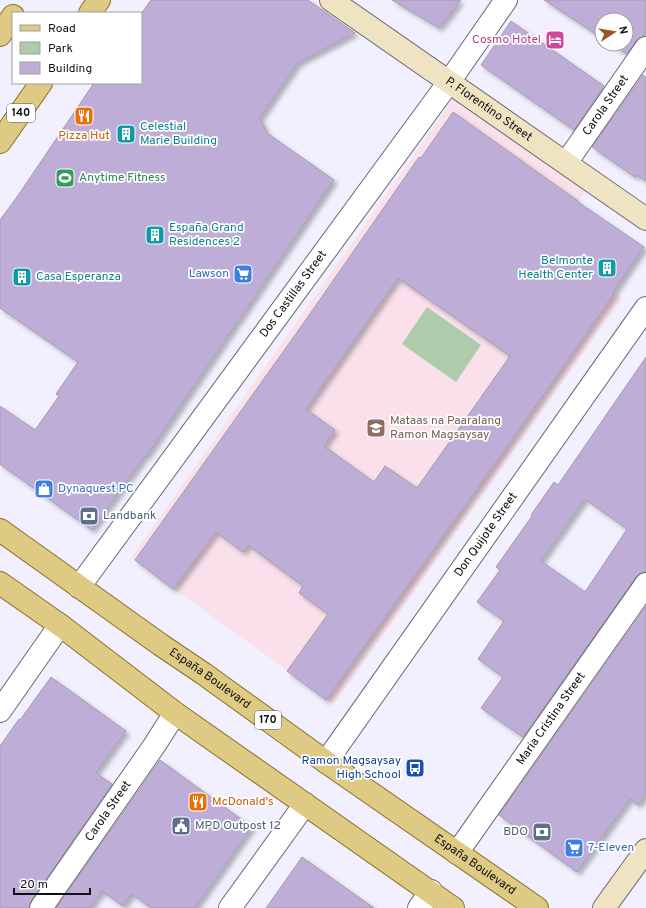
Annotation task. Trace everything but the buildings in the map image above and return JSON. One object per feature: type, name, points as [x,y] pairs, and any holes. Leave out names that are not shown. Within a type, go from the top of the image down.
[{"type":"main road","points":[[16,12],[24,0]]},
{"type":"main road","points":[[91,12],[99,0]]},
{"type":"main road","points":[[0,36],[12,18]]},
{"type":"main road","name":"140","points":[[0,142],[40,84]]},
{"type":"main road","name":"España Boulevard","points":[[0,530],[326,762],[537,908]]},
{"type":"main road","points":[[3,588],[60,625],[175,713],[304,804],[425,900],[454,908]]},
{"type":"street","name":"P. Florentino Street","points":[[331,0],[646,219]]},
{"type":"street","name":"Dos Castillas Street","points":[[80,587],[449,82],[506,0]]},
{"type":"street","name":"Carola Street","points":[[566,163],[646,48]]},
{"type":"street","name":"Don Quijote Street","points":[[326,762],[646,308]]},
{"type":"street","name":"Maria Cristina Street","points":[[456,853],[646,584]]},
{"type":"street","points":[[0,711],[60,625]]},
{"type":"street","name":"Carola Street","points":[[41,908],[154,746],[175,713]]},
{"type":"street","points":[[230,908],[304,804]]},
{"type":"street","points":[[604,908],[646,850]]},
{"type":"shaded area","name":"Mataas na Paaralang Ramon Magsaysay","points":[[456,95],[587,189],[549,247],[622,298],[334,704],[131,558]]},
{"type":"green space","points":[[427,307],[481,345],[456,382],[402,344]]},
{"type":"place","name":"Cosmo Hotel","points":[[555,40]]},
{"type":"place","name":"Pizza Hut","points":[[84,116]]},
{"type":"place","name":"Celestial Marie Building","points":[[126,134]]},
{"type":"place","name":"Anytime Fitness","points":[[65,178]]},
{"type":"place","name":"España Grand Residences 2","points":[[155,235]]},
{"type":"place","name":"Belmonte Health Center","points":[[607,268]]},
{"type":"place","name":"Lawson","points":[[243,274]]},
{"type":"place","name":"Casa Esperanza","points":[[22,277]]},
{"type":"place","name":"Mataas na Paaralang Ramon Magsaysay","points":[[376,428]]},
{"type":"place","name":"Dynaquest PC","points":[[44,489]]},
{"type":"place","name":"Landbank","points":[[89,516]]},
{"type":"place","name":"Ramon Magsaysay High School","points":[[415,768]]},
{"type":"place","name":"McDonald's","points":[[198,802]]},
{"type":"place","name":"MPD Outpost 12","points":[[181,826]]},
{"type":"place","name":"BDO","points":[[542,832]]},
{"type":"place","name":"7-Eleven","points":[[574,848]]}]
